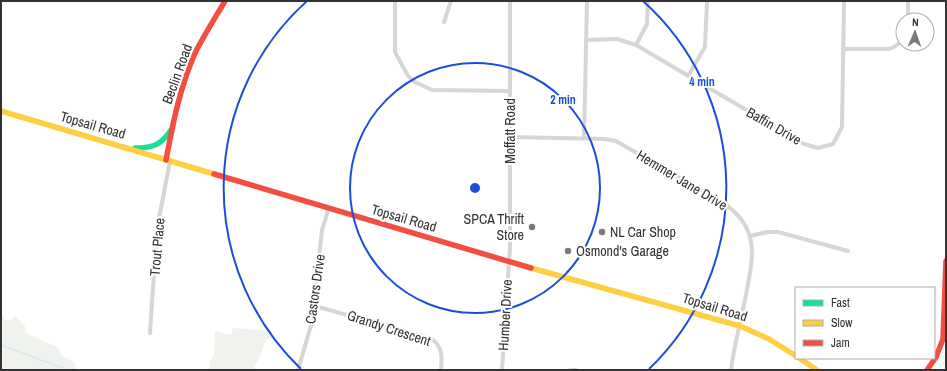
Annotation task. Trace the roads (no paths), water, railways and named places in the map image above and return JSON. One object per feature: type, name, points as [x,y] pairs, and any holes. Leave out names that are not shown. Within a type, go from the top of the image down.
[{"type":"main road","name":"Beclin Road","points":[[168,161],[171,130],[193,58],[203,37],[225,1]]},
{"type":"main road","name":"Topsail Road","points":[[1,111],[508,261],[740,326],[769,339],[795,355]]},
{"type":"main road","points":[[130,148],[156,148],[164,142],[171,130]]},
{"type":"main road","points":[[935,356],[943,339],[946,261]]},
{"type":"main road","points":[[800,359],[817,370]]},
{"type":"main road","points":[[927,370],[934,359]]},
{"type":"street","points":[[395,1],[395,52],[408,76],[415,82],[432,90],[510,91]]},
{"type":"street","points":[[444,22],[451,1]]},
{"type":"street","name":"Moffatt Road","points":[[508,261],[510,247],[510,1]]},
{"type":"street","points":[[584,138],[587,1]]},
{"type":"street","points":[[636,45],[647,24],[648,1]]},
{"type":"street","points":[[688,76],[705,47],[707,1]]},
{"type":"street","name":"Baffin Drive","points":[[586,40],[617,40],[636,45],[804,144],[818,148],[833,144],[842,127],[844,1]]},
{"type":"street","points":[[908,1],[908,12]]},
{"type":"street","points":[[843,49],[889,48],[895,46]]},
{"type":"street","name":"Hemmer Jane Drive","points":[[510,137],[584,138],[616,141],[723,203],[741,218],[750,236],[753,260],[731,370]]},
{"type":"street","name":"Trout Place","points":[[150,334],[157,229],[168,161]]},
{"type":"street","name":"Castors Drive","points":[[298,370],[312,322],[315,306],[322,230],[329,208]]},
{"type":"street","points":[[750,236],[768,232],[778,232],[848,251]]},
{"type":"street","name":"Humber Drive","points":[[502,370],[508,261]]},
{"type":"street","name":"Grandy Crescent","points":[[315,306],[432,339],[438,344],[441,351],[441,370]]},
{"type":"street","points":[[570,370],[576,370]]},
{"type":"waterway","points":[[1,345],[68,370]]},
{"type":"place","name":"SPCA Thrift Store","points":[[532,227]]},
{"type":"place","name":"NL Car Shop","points":[[602,232]]},
{"type":"place","name":"Osmond's Garage","points":[[568,251]]}]
